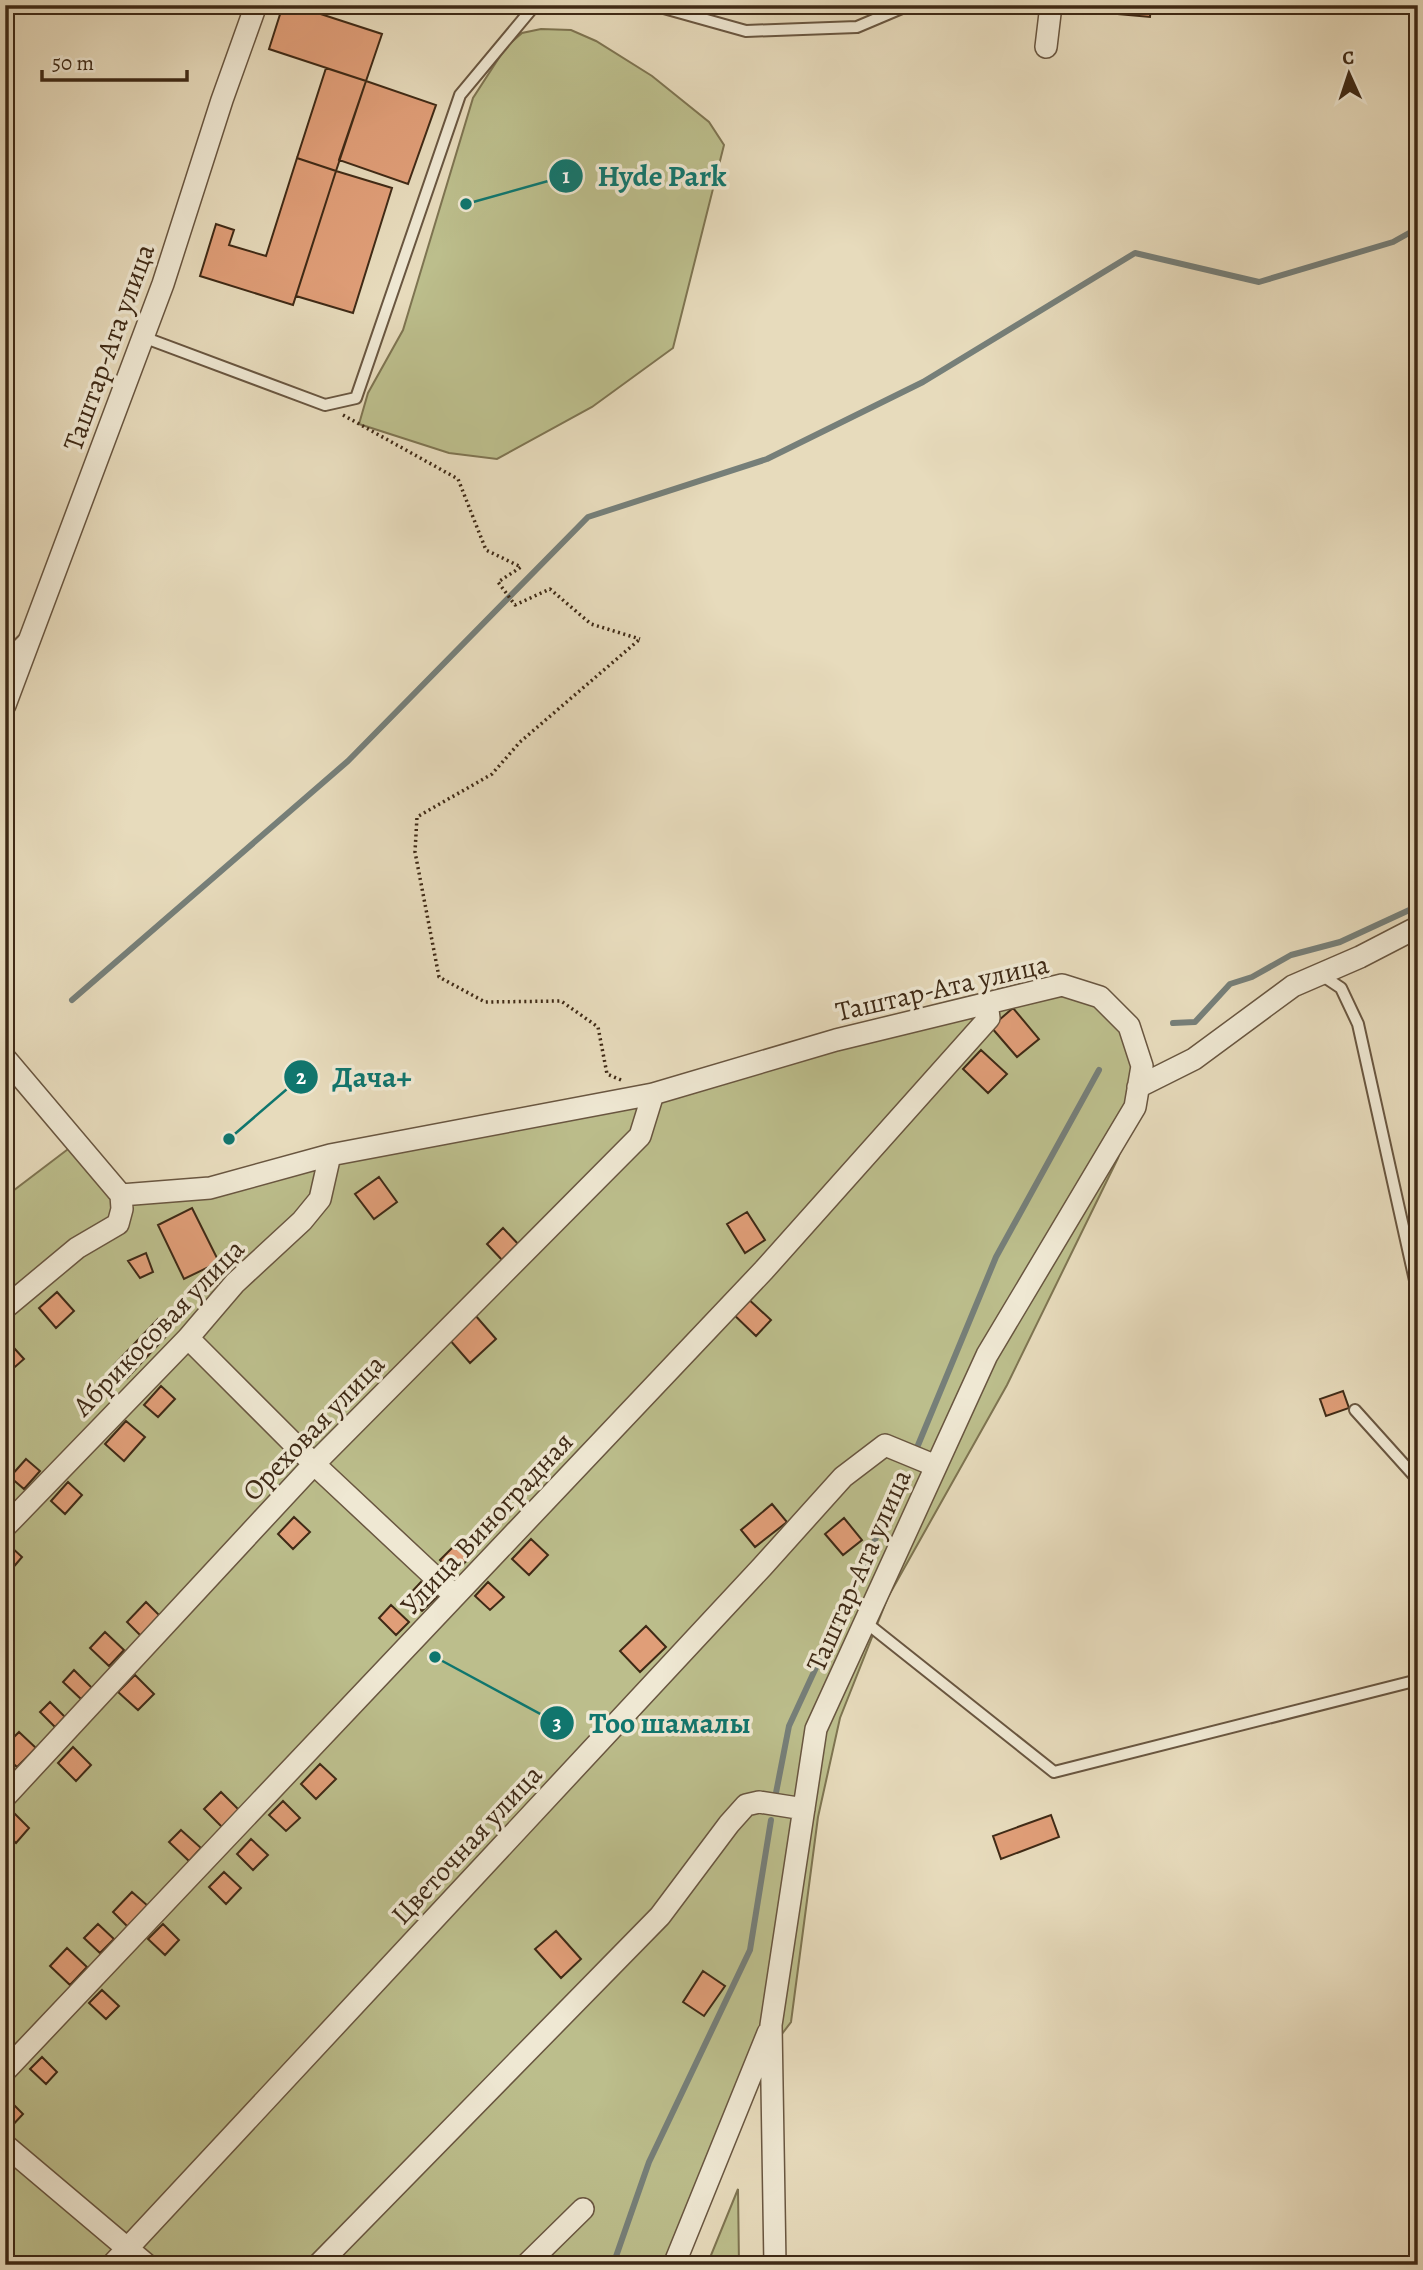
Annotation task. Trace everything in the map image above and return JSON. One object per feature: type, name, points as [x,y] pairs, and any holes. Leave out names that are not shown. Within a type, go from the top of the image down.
[{"type":"street","name":"Таштар-Ата улица","points":[[5,705],[163,284],[222,100],[256,5]]},
{"type":"street","points":[[1046,47],[1051,5]]},
{"type":"street","points":[[1138,1087],[1194,1059],[1293,986],[1418,927]]},
{"type":"street","name":"Таштар-Ата улица","points":[[121,1195],[210,1188],[330,1155],[653,1094],[836,1040],[1062,985],[1100,997],[1129,1026],[1142,1066],[1135,1107],[988,1355],[816,1729],[771,2025]]},
{"type":"street","name":"Улица Виноградная","points":[[5,2071],[773,1260],[989,1018],[987,1003]]},
{"type":"street","points":[[5,1058],[121,1195],[122,1209],[118,1224],[77,1248],[5,1308]]},
{"type":"street","name":"Ореховая улица","points":[[5,1797],[314,1464],[640,1136],[653,1094]]},
{"type":"street","name":"Абрикосовая улица","points":[[5,1527],[188,1338],[235,1283],[302,1222],[320,1199],[330,1155]]},
{"type":"street","points":[[188,1338],[314,1464],[455,1596]]},
{"type":"street","name":"Цветочная улица","points":[[112,2265],[843,1477],[884,1445],[936,1466]]},
{"type":"street","points":[[318,2265],[660,1916],[746,1805],[759,1802],[804,1809]]},
{"type":"street","points":[[674,2265],[771,2025]]},
{"type":"street","points":[[771,2025],[775,2265]]},
{"type":"street","points":[[5,2145],[146,2265]]},
{"type":"street","points":[[526,2265],[583,2209]]},
{"type":"lane","points":[[143,338],[325,405],[356,398],[460,95],[535,5]]},
{"type":"lane","points":[[653,5],[746,32],[857,27],[909,5]]},
{"type":"lane","points":[[5,658],[31,633]]},
{"type":"lane","points":[[1320,974],[1341,988],[1358,1024],[1418,1294]]},
{"type":"lane","points":[[1355,1410],[1418,1480]]},
{"type":"lane","points":[[864,1621],[1054,1772],[1418,1680]]},
{"type":"path","points":[[325,405],[457,480],[486,550],[521,567],[498,582],[515,605],[550,589],[591,624],[640,639],[520,742],[492,774],[417,817],[415,852],[439,977],[485,1002],[561,1000],[598,1027],[607,1074],[653,1094]]},
{"type":"green space","points":[[541,29],[571,30],[596,41],[652,76],[709,122],[724,145],[673,348],[592,407],[497,459],[449,453],[359,424],[368,393],[403,330],[473,98],[506,47],[522,33]]},
{"type":"green space","points":[[1062,985],[1129,1026],[1135,1107],[1118,1158],[1007,1385],[888,1597],[840,1718],[818,1817],[791,2022],[735,2096],[667,2265],[5,2265],[5,1197],[76,1143],[122,1195],[653,1094]]},
{"type":"green space","points":[[738,2189],[739,2265],[707,2265]]},
{"type":"building","points":[[283,5],[293,5],[382,34],[366,81],[269,49]]},
{"type":"building","points":[[1108,5],[1151,5],[1150,17],[1107,13]]},
{"type":"building","points":[[326,68],[366,81],[336,171],[297,158]]},
{"type":"building","points":[[366,81],[436,105],[408,184],[339,160]]},
{"type":"building","points":[[297,158],[336,171],[293,305],[200,276],[216,224],[234,230],[229,245],[266,256]]},
{"type":"building","points":[[336,171],[392,188],[353,313],[296,296]]},
{"type":"building","points":[[1013,1008],[1039,1039],[1017,1057],[991,1027]]},
{"type":"building","points":[[981,1050],[1007,1074],[988,1093],[963,1069]]},
{"type":"building","points":[[379,1177],[397,1202],[374,1219],[355,1194]]},
{"type":"building","points":[[192,1208],[219,1262],[184,1279],[158,1225]]},
{"type":"building","points":[[747,1212],[765,1240],[745,1253],[727,1224]]},
{"type":"building","points":[[503,1228],[520,1246],[503,1261],[487,1244]]},
{"type":"building","points":[[146,1253],[153,1272],[140,1278],[128,1261]]},
{"type":"building","points":[[57,1292],[74,1311],[56,1328],[39,1308]]},
{"type":"building","points":[[745,1296],[771,1320],[756,1336],[730,1311]]},
{"type":"building","points":[[475,1315],[496,1339],[470,1363],[449,1339]]},
{"type":"building","points":[[158,1319],[171,1331],[127,1378],[114,1365]]},
{"type":"building","points":[[5,1338],[24,1359],[8,1373],[5,1370]]},
{"type":"building","points":[[161,1386],[175,1399],[158,1417],[144,1405]]},
{"type":"building","points":[[1343,1391],[1349,1408],[1326,1416],[1320,1399]]},
{"type":"building","points":[[126,1421],[145,1437],[124,1461],[105,1444]]},
{"type":"building","points":[[26,1459],[40,1471],[24,1489],[10,1477]]},
{"type":"building","points":[[68,1482],[82,1495],[65,1514],[51,1501]]},
{"type":"building","points":[[772,1504],[787,1522],[755,1547],[741,1530]]},
{"type":"building","points":[[294,1517],[310,1532],[293,1549],[278,1534]]},
{"type":"building","points":[[844,1518],[862,1540],[843,1555],[825,1534]]},
{"type":"building","points":[[531,1539],[548,1555],[529,1575],[512,1559]]},
{"type":"building","points":[[458,1542],[471,1556],[454,1574],[440,1560]]},
{"type":"building","points":[[9,1545],[22,1557],[11,1570],[5,1565],[5,1549]]},
{"type":"building","points":[[421,1582],[437,1597],[422,1611],[407,1597]]},
{"type":"building","points":[[488,1582],[504,1597],[490,1610],[475,1596]]},
{"type":"building","points":[[146,1602],[160,1616],[141,1636],[127,1622]]},
{"type":"building","points":[[391,1605],[409,1622],[396,1635],[379,1618]]},
{"type":"building","points":[[646,1626],[666,1647],[640,1672],[620,1651]]},
{"type":"building","points":[[105,1632],[124,1650],[109,1666],[90,1648]]},
{"type":"building","points":[[74,1670],[92,1688],[81,1699],[63,1682]]},
{"type":"building","points":[[135,1675],[154,1694],[138,1710],[118,1692]]},
{"type":"building","points":[[50,1702],[65,1717],[55,1727],[40,1712]]},
{"type":"building","points":[[19,1732],[36,1748],[17,1767],[5,1756],[5,1746]]},
{"type":"building","points":[[73,1747],[91,1765],[76,1781],[58,1763]]},
{"type":"building","points":[[320,1764],[336,1779],[316,1799],[301,1784]]},
{"type":"building","points":[[221,1792],[239,1810],[222,1827],[204,1809]]},
{"type":"building","points":[[283,1801],[300,1818],[286,1831],[269,1815]]},
{"type":"building","points":[[13,1812],[29,1828],[16,1843],[5,1832],[5,1820]]},
{"type":"building","points":[[1051,1815],[1059,1837],[1001,1859],[993,1836]]},
{"type":"building","points":[[181,1830],[201,1848],[189,1861],[169,1842]]},
{"type":"building","points":[[251,1839],[268,1855],[253,1870],[237,1854]]},
{"type":"building","points":[[224,1872],[241,1888],[226,1904],[209,1887]]},
{"type":"building","points":[[132,1892],[148,1906],[128,1927],[113,1912]]},
{"type":"building","points":[[98,1924],[114,1939],[100,1953],[84,1938]]},
{"type":"building","points":[[163,1924],[179,1940],[165,1955],[148,1939]]},
{"type":"building","points":[[556,1931],[581,1959],[561,1978],[535,1949]]},
{"type":"building","points":[[67,1948],[87,1967],[70,1985],[50,1966]]},
{"type":"building","points":[[703,1971],[725,1986],[704,2016],[683,2002]]},
{"type":"building","points":[[102,1990],[119,2006],[106,2019],[89,2003]]},
{"type":"building","points":[[42,2057],[57,2072],[46,2084],[30,2069]]},
{"type":"building","points":[[8,2099],[23,2114],[10,2128],[5,2123],[5,2102]]},
{"type":"waterway","points":[[72,1000],[348,761],[588,517],[767,459],[923,382],[1135,253],[1259,282],[1393,242],[1418,228]]},
{"type":"waterway","points":[[1173,1023],[1195,1022],[1230,984],[1252,977],[1291,955],[1340,942],[1418,906]]},
{"type":"waterway","points":[[916,1450],[996,1257],[1099,1070]]},
{"type":"waterway","points":[[775,1798],[789,1726],[904,1477]]},
{"type":"waterway","points":[[613,2265],[649,2162],[750,1950],[771,1820]]},
{"type":"place","name":"Hyde Park","points":[[466,204]]},
{"type":"place","name":"Дача+","points":[[229,1139]]},
{"type":"place","name":"Тоо шамалы","points":[[435,1657]]}]
